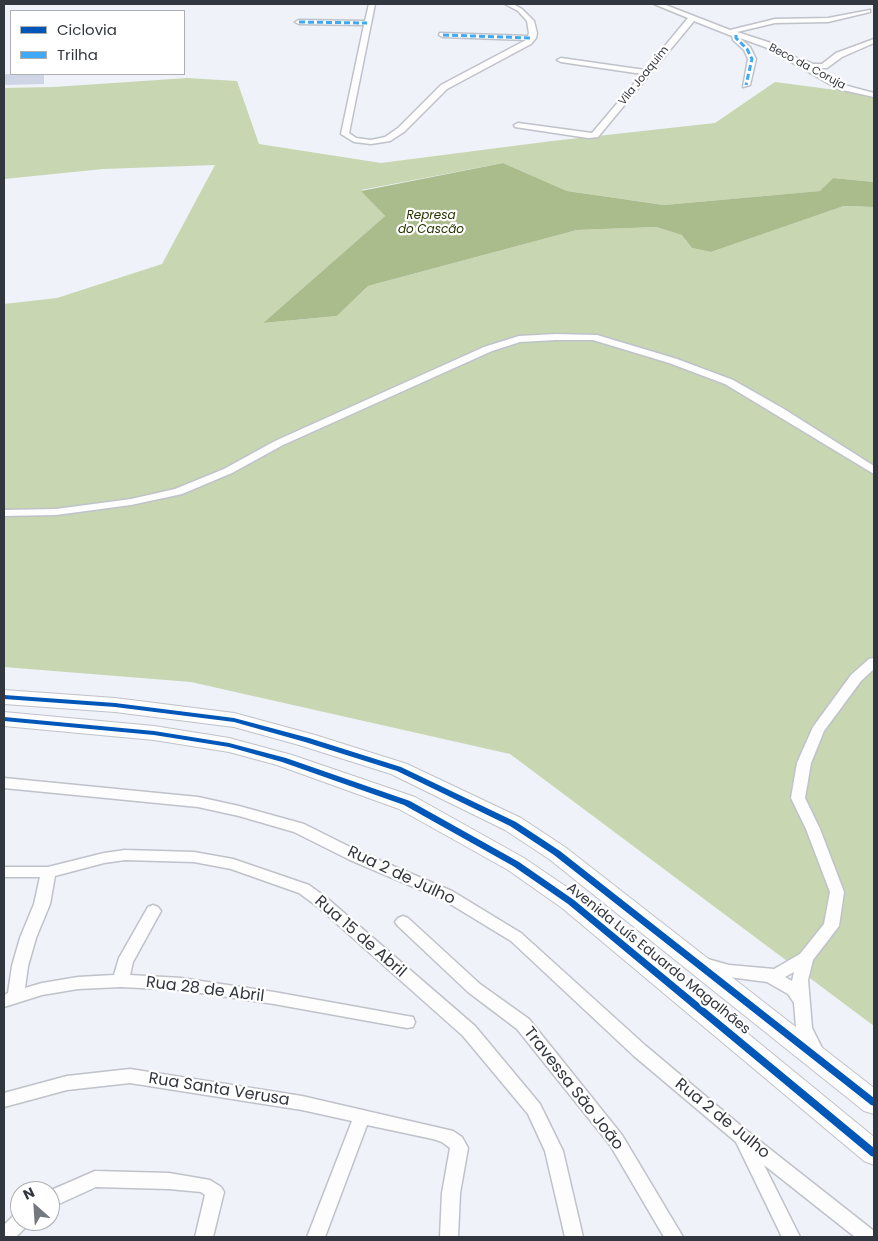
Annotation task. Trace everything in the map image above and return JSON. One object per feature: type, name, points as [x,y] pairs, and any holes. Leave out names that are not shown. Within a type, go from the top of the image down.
[{"type":"main road","name":"Avenida Luís Eduardo Magalhães","points":[[4,697],[115,705],[234,720],[307,740],[399,769],[513,824],[557,853],[874,1103]]},
{"type":"main road","name":"Avenida Luís Eduardo Magalhães","points":[[4,719],[154,733],[229,745],[284,760],[407,803],[516,864],[571,902],[874,1153]]},
{"type":"street","points":[[372,4],[345,134],[354,140],[377,142],[393,135],[420,113],[444,87],[522,46],[532,38]]},
{"type":"street","points":[[508,4],[526,15],[532,27],[532,38]]},
{"type":"street","name":"Beco da Coruja","points":[[657,4],[733,34],[768,45],[841,88],[870,94]]},
{"type":"street","points":[[746,84],[752,59],[747,49],[733,34],[768,22],[828,20],[868,11]]},
{"type":"street","name":"Vila Joaquim","points":[[518,125],[588,136],[596,134],[692,18]]},
{"type":"street","points":[[298,22],[367,23]]},
{"type":"street","points":[[443,35],[532,38]]},
{"type":"street","points":[[768,45],[789,52],[812,66],[820,67],[827,65],[839,55],[874,41]]},
{"type":"street","points":[[561,60],[647,72]]},
{"type":"street","points":[[870,94],[874,89]]},
{"type":"street","points":[[4,513],[56,512],[131,502],[178,492],[228,471],[279,443],[488,349],[519,339],[556,337],[593,337],[673,360],[729,382],[780,411],[874,471]]},
{"type":"street","points":[[770,976],[778,974],[806,958],[831,926],[837,892],[813,830],[798,798],[804,763],[818,730],[856,678],[874,662]]},
{"type":"street","name":"Rua 2 de Julho","points":[[4,783],[170,799],[239,811],[298,828],[355,856],[448,895],[516,937],[640,1051],[741,1136],[868,1237]]},
{"type":"street","name":"Rua 15 de Abril","points":[[4,872],[48,872],[104,858],[125,855],[194,857],[233,864],[304,889],[323,903],[469,1031],[534,1109],[554,1151],[574,1237]]},
{"type":"street","points":[[10,998],[28,938],[42,904],[48,872]]},
{"type":"street","points":[[121,981],[125,962],[153,911]]},
{"type":"street","name":"Travessa São João","points":[[403,922],[474,988],[523,1024],[616,1140],[674,1237]]},
{"type":"street","points":[[806,958],[800,980],[804,1028],[819,1058]]},
{"type":"street","points":[[696,962],[729,970],[770,976],[794,990],[801,1001]]},
{"type":"street","name":"Rua 28 de Abril","points":[[10,998],[78,982],[121,981],[181,984],[274,998],[407,1022]]},
{"type":"street","name":"Rua Santa Verusa","points":[[4,1100],[67,1083],[130,1076],[302,1103],[446,1136],[456,1142],[459,1148],[451,1193],[449,1237]]},
{"type":"street","points":[[316,1237],[362,1118]]},
{"type":"street","points":[[741,1136],[792,1237]]},
{"type":"street","points":[[60,1194],[95,1179],[168,1181],[204,1185],[215,1192],[204,1237]]},
{"type":"shaded area","points":[[187,78],[237,81],[259,144],[381,163],[552,141],[715,123],[775,82],[874,95],[874,182],[833,178],[821,191],[664,205],[567,191],[503,163],[361,190],[385,216],[263,323],[337,316],[368,286],[577,230],[656,227],[683,235],[692,248],[711,252],[844,206],[874,207],[874,1026],[510,754],[191,682],[4,667],[4,304],[57,298],[162,264],[215,165],[103,169],[4,179],[4,88],[54,87]]},
{"type":"water","name":"Represa do Cascão","points":[[503,163],[567,191],[664,205],[820,191],[833,178],[874,182],[874,207],[844,206],[711,252],[692,248],[682,235],[656,227],[577,230],[368,286],[337,316],[263,323],[385,216],[361,191]]},
{"type":"building","points":[[4,74],[44,75],[44,84],[4,85]]},
{"type":"marked path","points":[[299,22],[367,23]]},
{"type":"marked path","points":[[443,35],[532,38]]},
{"type":"marked path","points":[[736,35],[736,38],[747,49],[752,59],[746,85]]},
{"type":"cycle path","points":[[4,697],[115,705],[234,720],[307,740],[399,769],[513,824],[557,853],[874,1103]]},
{"type":"cycle path","points":[[4,719],[154,733],[229,745],[284,760],[407,803],[516,864],[571,902],[874,1153]]}]
